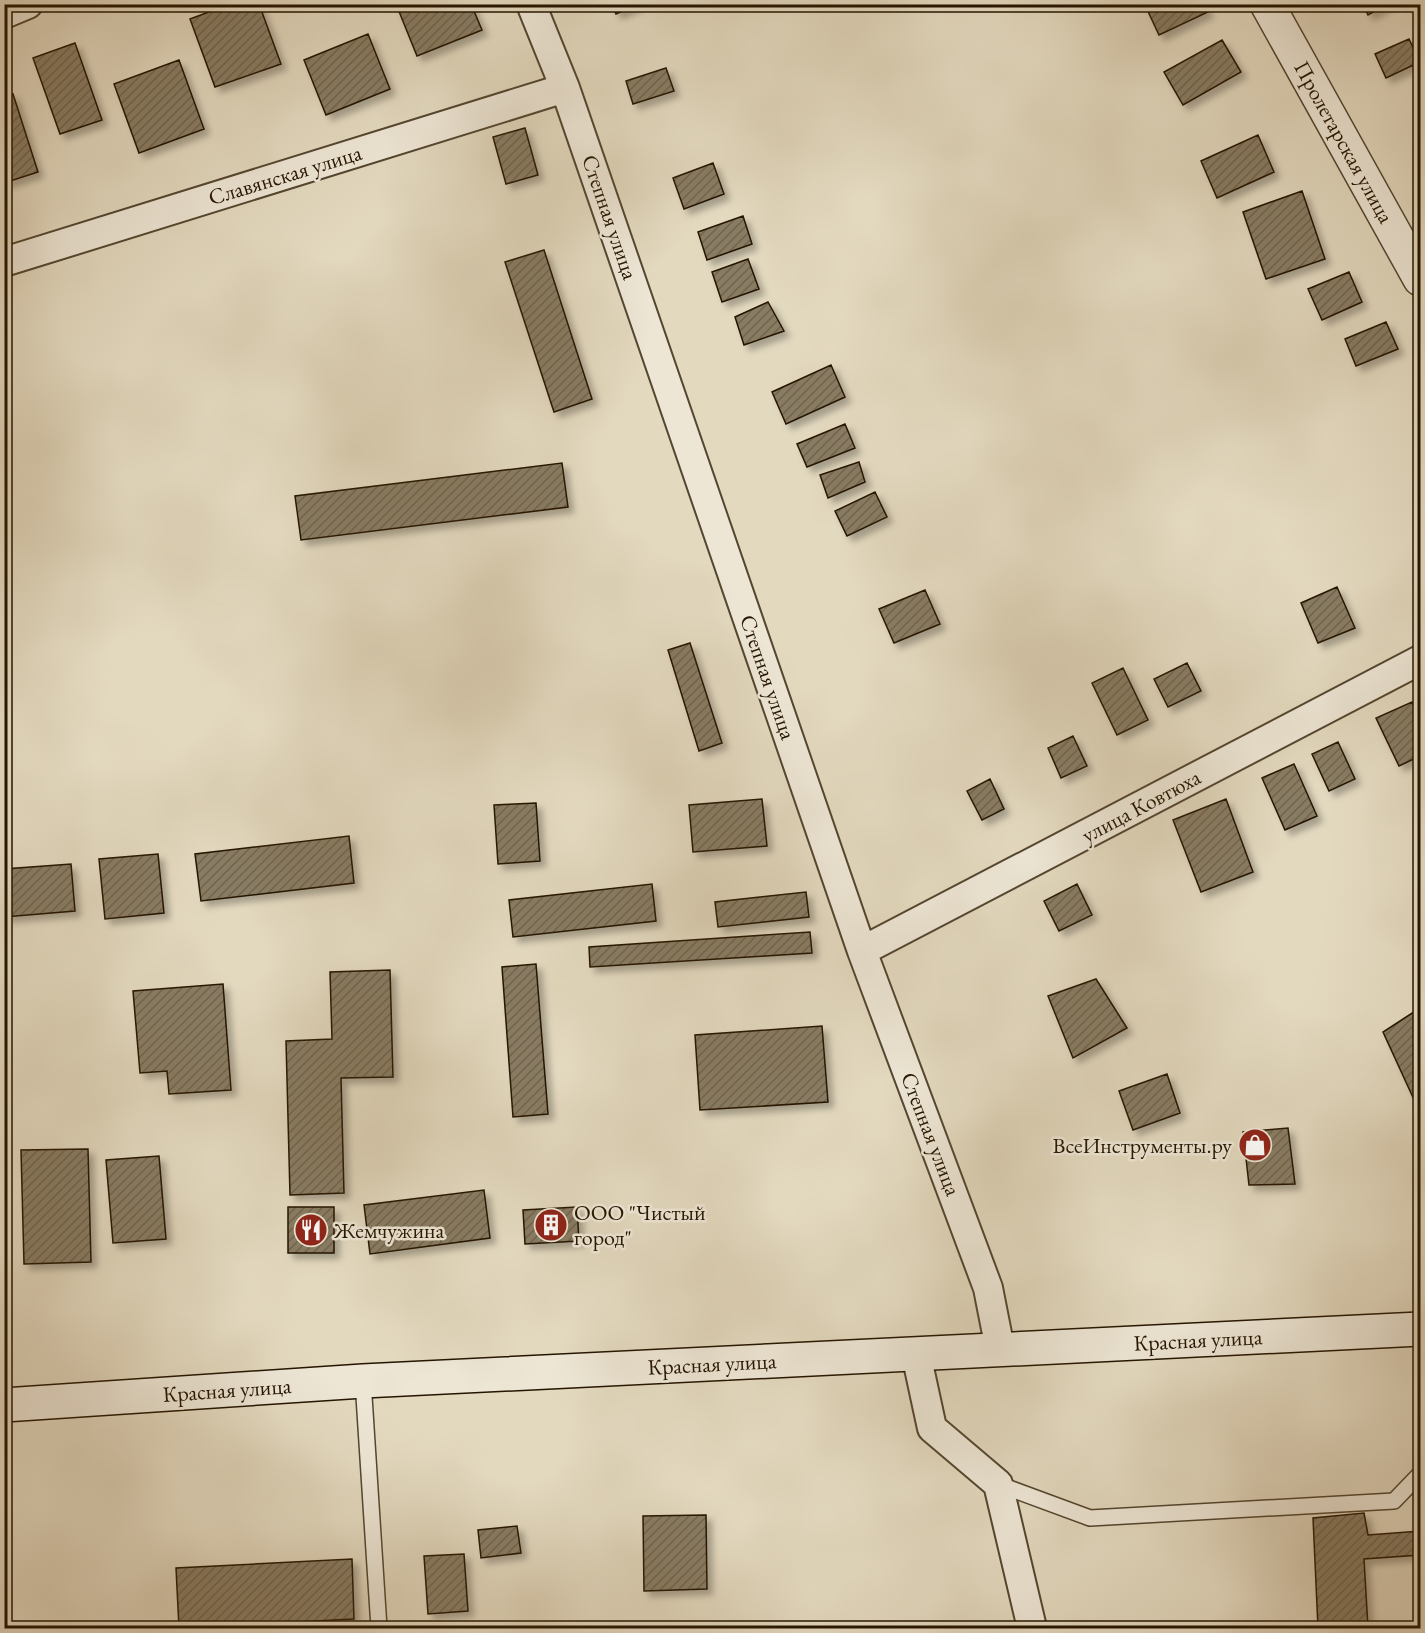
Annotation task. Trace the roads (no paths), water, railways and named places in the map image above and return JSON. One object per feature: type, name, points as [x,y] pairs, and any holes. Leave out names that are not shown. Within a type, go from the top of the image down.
[{"type":"main road","name":"Пролетарская улица","points":[[1267,4],[1420,279]]},
{"type":"main road","name":"Красная улица","points":[[4,1405],[363,1380],[1420,1329]]},
{"type":"street","points":[[4,14],[28,4]]},
{"type":"street","name":"Степная улица","points":[[531,4],[565,88],[862,951],[988,1288],[1000,1349]]},
{"type":"street","name":"Славянская улица","points":[[4,262],[565,88]]},
{"type":"street","name":"улица Ковтюха","points":[[862,951],[1420,660]]},
{"type":"street","points":[[916,1354],[932,1428],[998,1484],[1032,1629]]},
{"type":"lane","points":[[363,1380],[379,1629]]},
{"type":"lane","points":[[998,1484],[1090,1518],[1394,1501],[1420,1474]]},
{"type":"place","name":"ВсеИнструменты.ру","points":[[1255,1145]]},
{"type":"place","name":"ООО \"Чистый город\"","points":[[551,1225]]},
{"type":"place","name":"Жемчужина","points":[[311,1230]]}]
